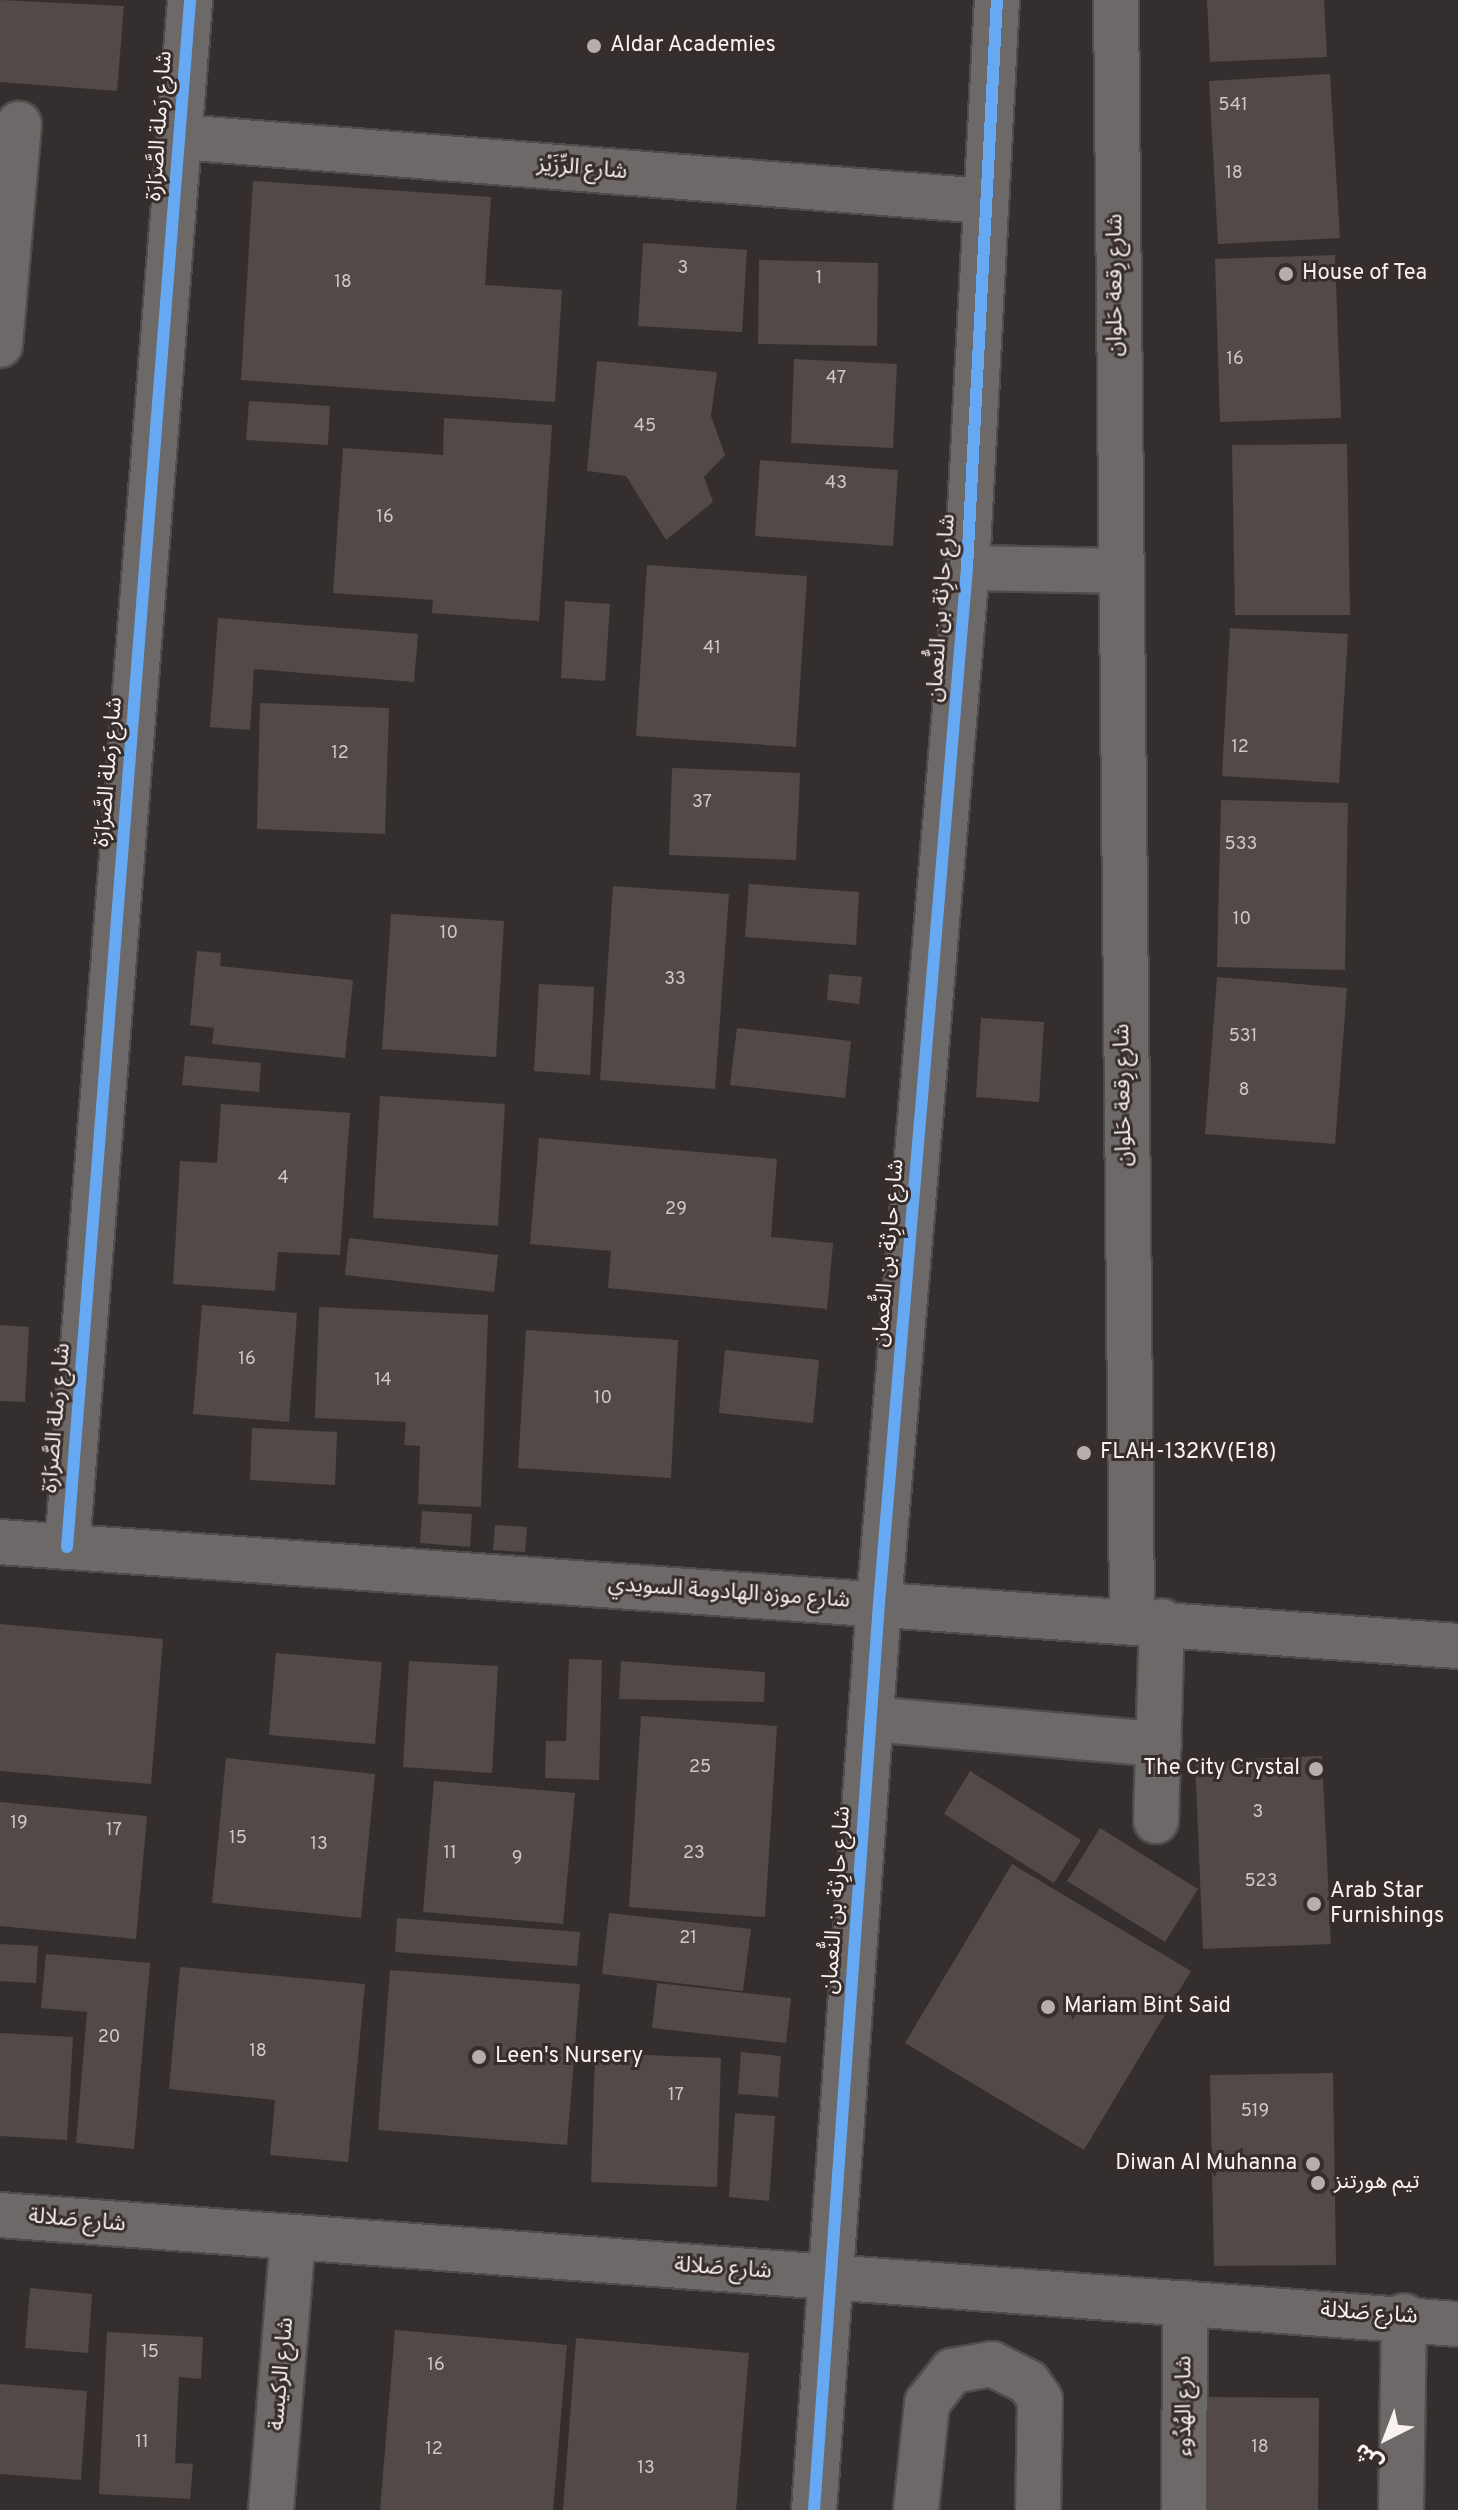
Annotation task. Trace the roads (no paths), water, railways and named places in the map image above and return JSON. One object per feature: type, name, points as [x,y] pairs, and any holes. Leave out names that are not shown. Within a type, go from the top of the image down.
[{"type":"street","name":"شارع رَملة الصَّرَارَة","points":[[67,1547],[190,0]]},
{"type":"street","name":"شارع حارِثة بن النُّعمان","points":[[814,2510],[879,1603],[967,568],[997,0]]},
{"type":"street","name":"شارع رِقعة حَلوان","points":[[1116,0],[1117,571],[1147,1620],[1159,1744],[1156,1821]]},
{"type":"street","points":[[0,345],[19,124]]},
{"type":"street","name":"شارع الرِّزَيْز","points":[[180,137],[985,201]]},
{"type":"street","points":[[967,568],[1117,571]]},
{"type":"street","name":"شارع موزه الهادومة السويدي","points":[[0,1542],[1147,1620],[1458,1646]]},
{"type":"street","points":[[871,1719],[1159,1744]]},
{"type":"street","name":"شارع صَلالة","points":[[0,2215],[1185,2303],[1442,2318]]},
{"type":"street","name":"شارع الركيسة","points":[[271,2510],[293,2239]]},
{"type":"street","name":"شارع الهُدُوء","points":[[1184,2510],[1185,2303]]},
{"type":"street","points":[[1401,2510],[1442,2318]]},
{"type":"street","points":[[916,2510],[927,2403],[952,2371],[992,2364],[1020,2375],[1040,2399],[1038,2510]]},
{"type":"place","name":"Aldar Academies","points":[[594,46]]},
{"type":"place","name":"House of Tea","points":[[1286,274]]},
{"type":"place","name":"FLAH-132KV(E18)","points":[[1084,1453]]},
{"type":"place","name":"The City Crystal","points":[[1316,1769]]},
{"type":"place","name":"Arab Star Furnishings","points":[[1314,1904]]},
{"type":"place","name":"Mariam Bint Said","points":[[1048,2007]]},
{"type":"place","name":"Leen's Nursery","points":[[479,2057]]},
{"type":"place","name":"Diwan Al Muhanna","points":[[1313,2164]]},
{"type":"place","name":"تيم هورتنز","points":[[1318,2183]]}]
